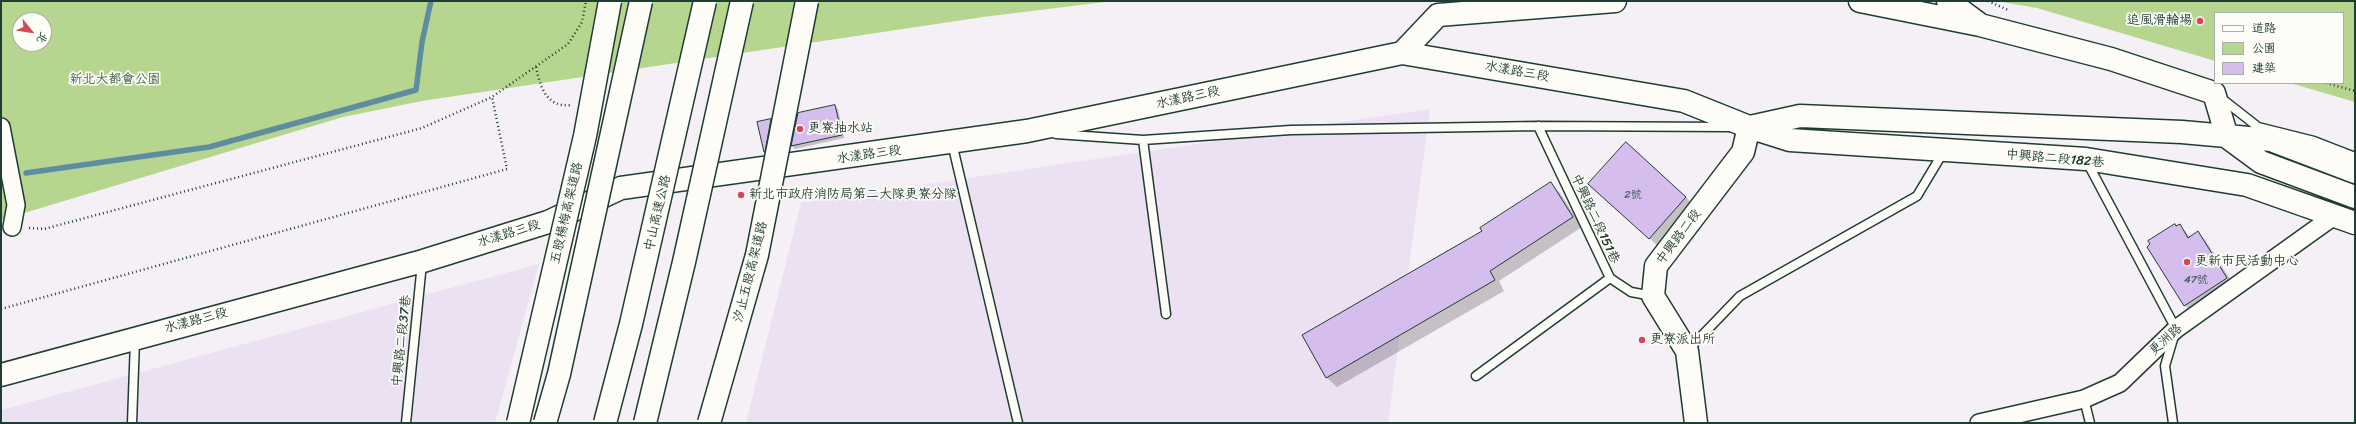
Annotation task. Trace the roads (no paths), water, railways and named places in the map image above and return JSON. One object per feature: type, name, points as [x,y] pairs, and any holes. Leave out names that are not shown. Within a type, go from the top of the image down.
[{"type":"main road","name":"五股楊梅高架道路","points":[[518,423],[585,136],[610,1]]},
{"type":"main road","points":[[545,423],[560,366],[641,1]]},
{"type":"main road","name":"中山高速公路","points":[[605,423],[631,324],[705,1]]},
{"type":"main road","points":[[645,423],[684,262],[742,1]]},
{"type":"main road","name":"汐止五股高架道路","points":[[709,423],[757,255],[807,1]]},
{"type":"main road","points":[[1402,53],[1438,15],[1615,1]]},
{"type":"main road","points":[[1860,1],[1980,25],[2111,59],[2214,93],[2227,137],[2261,162],[2355,197]]},
{"type":"main road","points":[[1948,1],[1980,25]]},
{"type":"main road","name":"水漾路三段","points":[[1,375],[135,337],[423,261],[548,222],[621,188],[1027,132],[1402,53],[1684,101],[1749,127]]},
{"type":"main road","points":[[1749,127],[1800,116],[2182,132],[2271,140],[2355,172]]},
{"type":"main road","name":"中興路二段182巷","points":[[1749,127],[1790,140],[2086,159],[2247,185],[2355,223]]},
{"type":"main road","name":"中興路二段","points":[[1654,296],[1656,266],[1743,152],[1749,127]]},
{"type":"main road","points":[[1654,296],[1686,351],[1696,423]]},
{"type":"street","points":[[1,127],[16,205],[12,227]]},
{"type":"street","name":"更洲路","points":[[1979,423],[2084,399],[2120,383],[2176,329],[2334,216]]},
{"type":"lane","points":[[2214,93],[2258,126],[2314,141],[2355,157]]},
{"type":"lane","points":[[1027,132],[1143,140],[1291,130],[1538,126],[1749,127]]},
{"type":"lane","name":"中興路二段151巷","points":[[1538,126],[1610,278],[1631,292],[1654,296]]},
{"type":"lane","points":[[1143,140],[1166,314]]},
{"type":"lane","points":[[952,142],[1018,423]]},
{"type":"lane","points":[[1686,351],[1740,296],[1917,196],[1944,150]]},
{"type":"lane","points":[[2086,159],[2176,329],[2165,366],[2173,423]]},
{"type":"lane","name":"中興路二段37巷","points":[[406,423],[423,261]]},
{"type":"lane","points":[[1476,376],[1610,278]]},
{"type":"lane","points":[[132,423],[135,337]]},
{"type":"lane","points":[[2084,399],[2090,423]]},
{"type":"waterway","points":[[26,173],[209,147],[416,90],[422,42],[431,1]]},
{"type":"place","name":"追風滑輪場","points":[[2200,21]]},
{"type":"place","name":"更寮抽水站","points":[[800,129]]},
{"type":"place","name":"新北市政府消防局第二大隊更寮分隊","points":[[741,195]]},
{"type":"place","name":"更新市民活動中心","points":[[2187,262]]},
{"type":"place","name":"更寮派出所","points":[[1642,340]]},
{"type":"park label","name":"新北大都會公園","points":[[115,80]]}]
